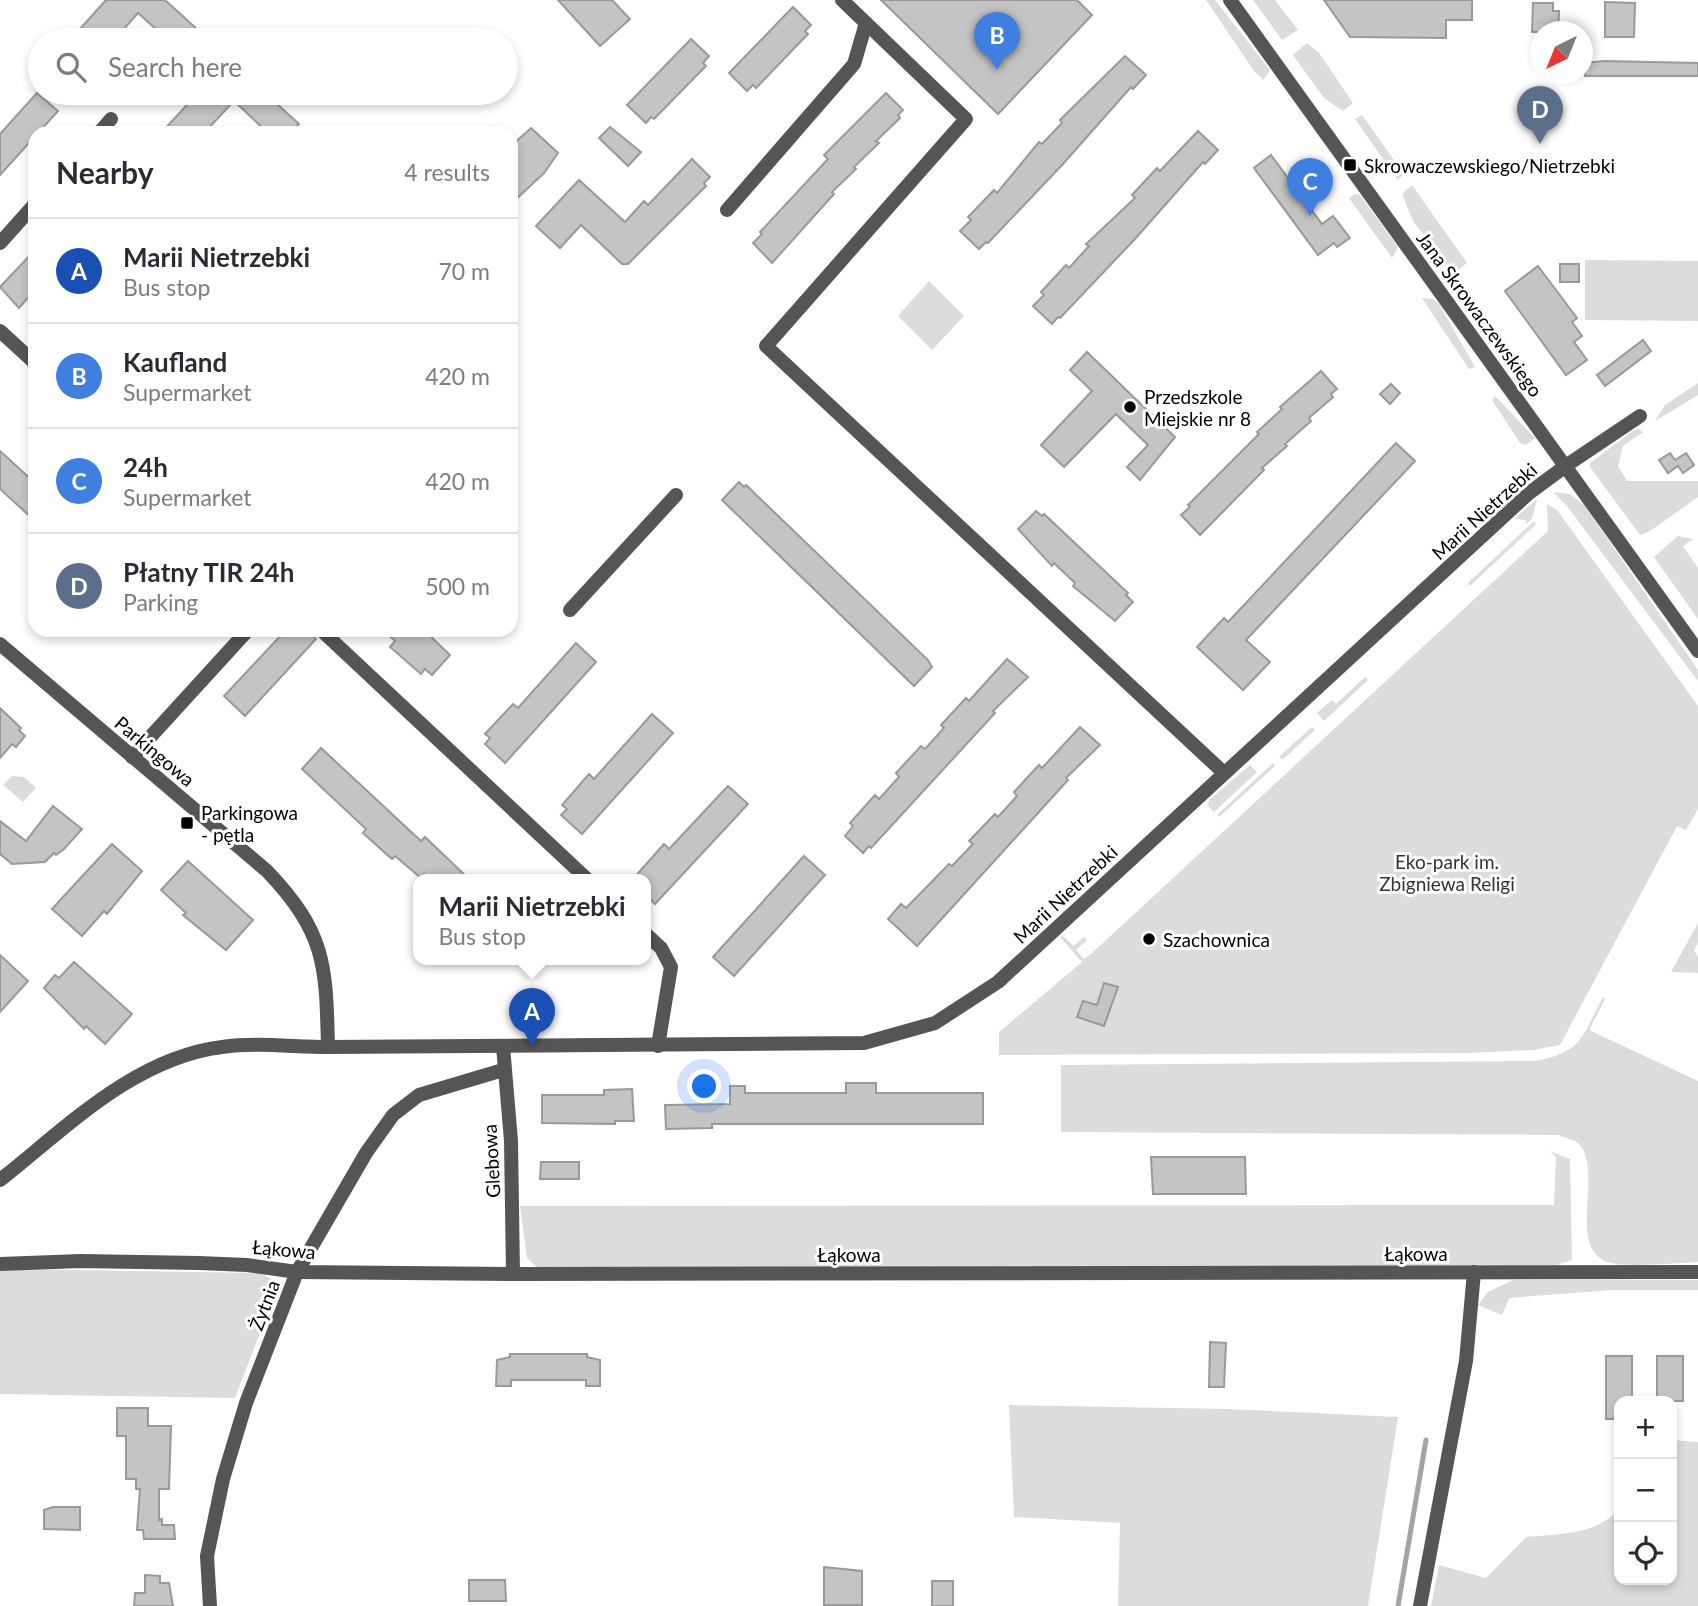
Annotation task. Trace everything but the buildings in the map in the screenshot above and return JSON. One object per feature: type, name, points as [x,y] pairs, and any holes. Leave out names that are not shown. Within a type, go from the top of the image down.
[{"type":"street","points":[[842,0],[966,119],[766,346],[1224,773]]},
{"type":"street","name":"Jana Skrowaczewskiego","points":[[1230,0],[1567,465],[1698,651]]},
{"type":"street","points":[[727,210],[854,64],[866,23]]},
{"type":"street","points":[[105,126],[111,119]]},
{"type":"street","points":[[0,243],[28,212]]},
{"type":"street","points":[[0,331],[28,357]]},
{"type":"street","name":"Marii Nietrzebki","points":[[0,1180],[123,1083],[173,1059],[222,1046],[864,1043],[934,1023],[998,982],[1529,493],[1640,416]]},
{"type":"street","points":[[570,610],[676,495]]},
{"type":"street","points":[[132,757],[242,637]]},
{"type":"street","points":[[328,637],[582,874]]},
{"type":"street","name":"Parkingowa","points":[[0,644],[267,871],[296,902],[314,935],[326,976],[328,1047]]},
{"type":"street","points":[[651,939],[661,948],[671,967],[658,1046]]},
{"type":"street","name":"Glebowa","points":[[503,1046],[511,1141],[513,1274]]},
{"type":"street","name":"Żytnia","points":[[210,1606],[207,1556],[223,1479],[246,1403],[297,1272],[366,1153],[393,1115],[419,1095],[503,1070]]},
{"type":"street","name":"Łąkowa","points":[[0,1264],[80,1261],[199,1263],[247,1265],[297,1272],[513,1274],[1698,1272]]},
{"type":"street","points":[[1420,1606],[1466,1361],[1474,1272]]},
{"type":"green space","points":[[1206,0],[1215,0],[1266,65],[1270,71],[1263,80],[1254,71]]},
{"type":"green space","points":[[1253,0],[1275,0],[1298,30],[1282,40]]},
{"type":"green space","points":[[1307,43],[1319,53],[1353,103],[1343,111],[1324,98],[1293,55]]},
{"type":"green space","points":[[1362,115],[1404,174],[1398,180],[1355,119]]},
{"type":"green space","points":[[1412,185],[1467,263],[1453,274],[1413,221],[1402,194]]},
{"type":"green space","points":[[1355,194],[1360,195],[1398,247],[1392,258],[1349,198]]},
{"type":"green space","points":[[1585,260],[1698,261],[1698,321],[1585,320]]},
{"type":"green space","points":[[929,281],[964,316],[932,350],[898,316]]},
{"type":"green space","points":[[1422,298],[1432,299],[1439,304],[1475,367],[1469,369]]},
{"type":"green space","points":[[1698,383],[1698,395],[1655,421],[1665,405]]},
{"type":"green space","points":[[1495,396],[1535,438],[1526,445],[1520,443],[1492,400]]},
{"type":"green space","points":[[1639,429],[1643,432],[1623,446],[1618,466],[1627,481],[1698,481],[1698,497],[1650,531],[1640,535],[1590,467],[1590,463]]},
{"type":"green space","points":[[1553,492],[1570,494],[1585,506],[1698,670],[1698,681],[1567,506]]},
{"type":"green space","points":[[1537,499],[1532,519],[1526,524],[1526,520],[1514,519]]},
{"type":"green space","name":"Eko-park im. Zbigniewa Religi","points":[[1547,504],[1557,510],[1698,706],[1698,809],[1686,830],[1677,826],[1560,1045],[1534,1050],[1468,1053],[999,1055],[999,1032],[1082,962],[1060,937],[1063,936],[1074,946],[1084,937],[1087,940],[1076,950],[1084,959],[1091,954],[1548,531]]},
{"type":"green space","points":[[1534,521],[1536,524],[1470,586],[1468,583]]},
{"type":"green space","points":[[1678,536],[1693,539],[1683,546],[1698,568],[1698,619],[1654,557]]},
{"type":"green space","points":[[1365,677],[1368,680],[1324,721],[1317,713],[1332,700],[1336,704]]},
{"type":"green space","points":[[1312,727],[1315,730],[1282,760],[1279,757]]},
{"type":"green space","points":[[1273,763],[1275,766],[1219,817],[1217,815]]},
{"type":"green space","points":[[1250,765],[1257,772],[1214,812],[1208,806],[1209,800]]},
{"type":"green space","points":[[12,776],[24,777],[36,788],[23,802],[3,785]]},
{"type":"green space","points":[[1698,923],[1698,943],[1694,950],[1698,957],[1698,973],[1671,972]]},
{"type":"green space","points":[[1603,997],[1605,999],[1589,1030],[1698,1081],[1698,1262],[1624,1265],[1607,1262],[1595,1253],[1589,1240],[1587,1224],[1588,1171],[1585,1155],[1578,1143],[1558,1135],[1061,1132],[1061,1065],[1534,1061],[1562,1053],[1579,1041]]},
{"type":"green space","points":[[1550,1151],[1570,1159],[1572,1260],[1557,1265],[540,1270],[527,1258],[520,1206],[1554,1205],[1556,1157]]},
{"type":"green space","points":[[0,1271],[260,1273],[276,1281],[274,1297],[235,1398],[0,1394]]},
{"type":"green space","points":[[1513,1280],[1698,1280],[1698,1290],[1612,1290],[1509,1298],[1502,1315],[1478,1305],[1488,1292]]},
{"type":"green space","points":[[1009,1405],[1230,1409],[1398,1417],[1368,1606],[1118,1606],[1120,1523],[1014,1517]]},
{"type":"green space","points":[[1677,1440],[1698,1442],[1698,1606],[1431,1606],[1439,1565],[1486,1578],[1526,1537],[1576,1532],[1614,1514],[1614,1585],[1677,1585]]},
{"type":"waterway","points":[[1398,1606],[1426,1440]]},
{"type":"place","name":"Kaufland","points":[[997,70]]},
{"type":"place","name":"Płatny TIR 24h","points":[[1540,144]]},
{"type":"place","name":"Skrowaczewskiego/Nietrzebki","points":[[1350,165]]},
{"type":"place","name":"24h","points":[[1310,216]]},
{"type":"place","name":"Przedszkole Miejskie nr 8","points":[[1130,407]]},
{"type":"place","name":"Parkingowa - pętla","points":[[187,823]]},
{"type":"place","name":"Szachownica","points":[[1149,939]]},
{"type":"place","name":"Marii Nietrzebki","points":[[532,1046]]}]
